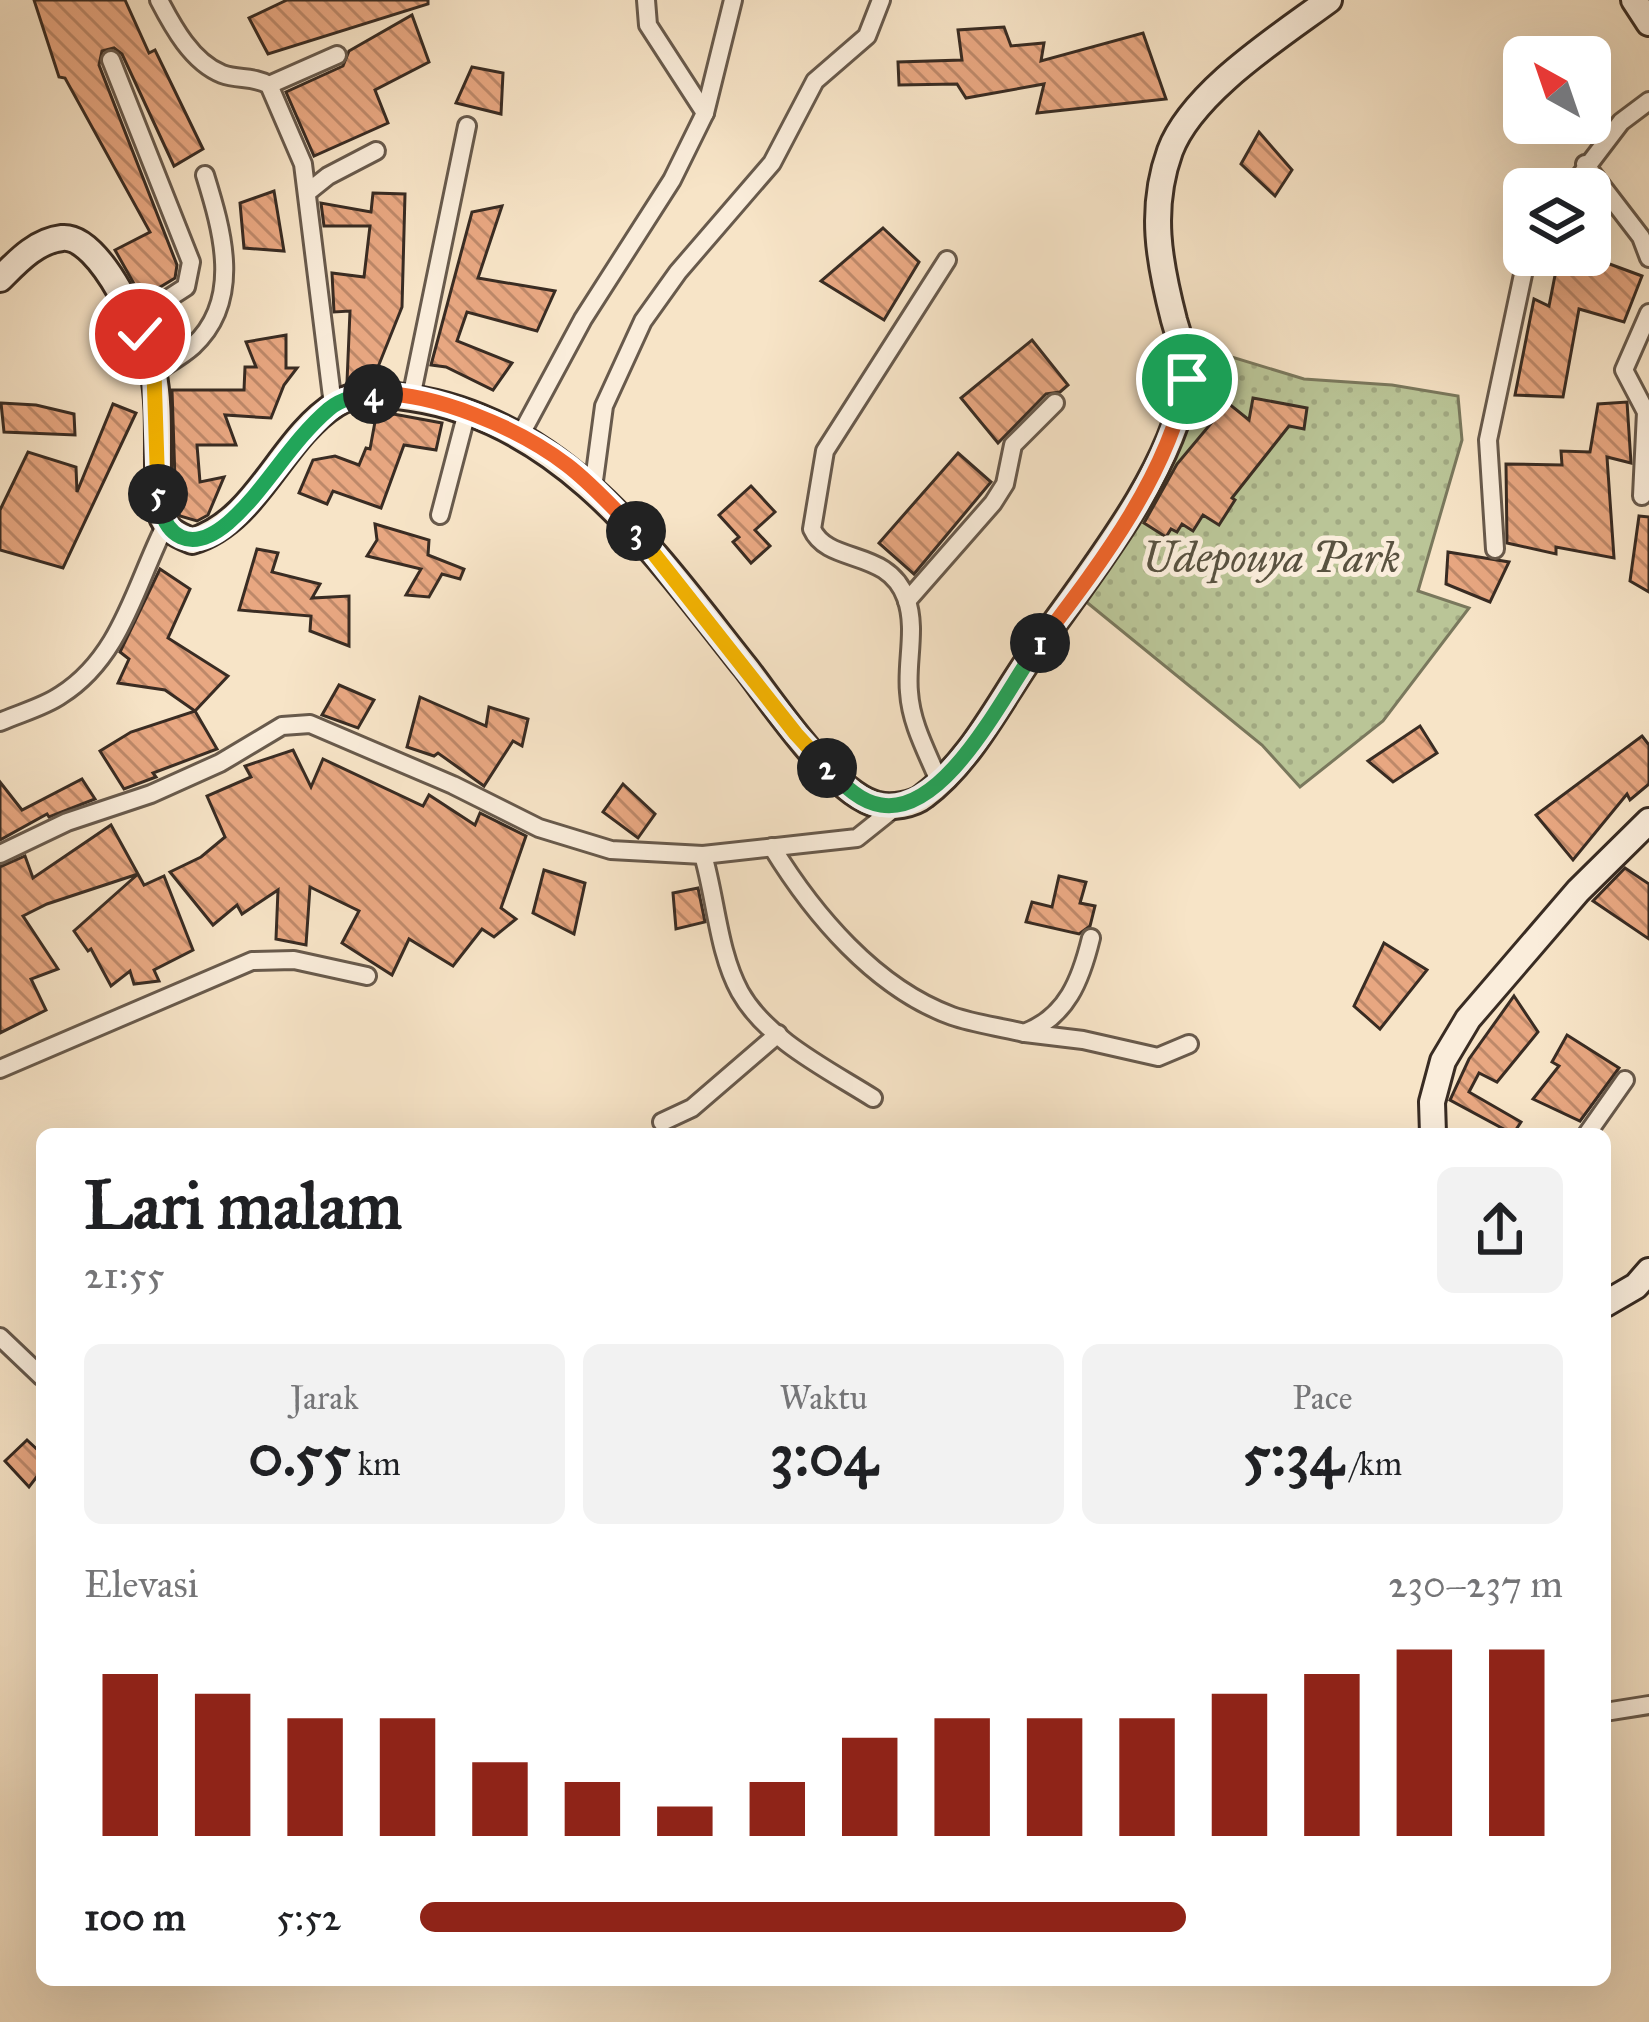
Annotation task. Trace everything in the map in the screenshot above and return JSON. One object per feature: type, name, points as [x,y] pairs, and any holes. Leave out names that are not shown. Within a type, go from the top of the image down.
[{"type":"street","points":[[160,0],[177,35],[200,57],[222,74],[269,85],[304,164],[333,405]]},
{"type":"street","points":[[646,0],[648,25],[705,113]]},
{"type":"street","points":[[520,436],[583,319],[672,180],[705,113],[733,0]]},
{"type":"street","points":[[593,488],[604,406],[643,321],[678,272],[772,163],[815,81],[867,36],[881,0]]},
{"type":"street","points":[[165,526],[192,541],[230,522],[291,447],[333,405],[351,397],[380,393],[467,412],[520,436],[569,466],[593,488],[636,531],[796,734],[854,794],[877,805],[920,800],[952,771],[1095,570],[1148,480],[1181,407],[1187,379],[1156,244],[1157,204],[1171,150],[1187,120],[1229,78],[1329,0]]},
{"type":"street","points":[[1634,0],[1649,23]]},
{"type":"street","points":[[269,85],[337,55]]},
{"type":"street","points":[[112,60],[190,262],[187,287],[135,320]]},
{"type":"street","points":[[1583,168],[1621,122],[1649,101]]},
{"type":"street","points":[[411,398],[467,126]]},
{"type":"street","points":[[308,192],[376,151]]},
{"type":"street","points":[[1586,164],[1641,237],[1649,258]]},
{"type":"street","points":[[154,373],[194,346],[216,319],[223,297],[226,260],[205,175]]},
{"type":"street","points":[[0,279],[44,243],[76,239],[107,273],[135,320],[154,373],[157,485],[165,526],[111,646],[88,676],[57,698],[0,722]]},
{"type":"street","points":[[939,781],[911,716],[907,601],[892,573],[816,537],[812,529],[825,451],[947,260]]},
{"type":"street","points":[[1495,549],[1487,440],[1523,276]]},
{"type":"street","points":[[1642,496],[1646,412],[1624,370],[1649,313]]},
{"type":"street","points":[[907,601],[993,503],[1005,484],[1013,445],[1055,403]]},
{"type":"street","points":[[440,515],[467,412]]},
{"type":"street","points":[[0,854],[67,822],[152,794],[220,763],[282,726],[310,724],[454,785],[539,828],[611,850],[703,855],[857,838],[897,806]]},
{"type":"street","points":[[1433,1128],[1432,1102],[1443,1061],[1468,1018],[1578,891],[1649,821]]},
{"type":"street","points":[[772,847],[805,897],[875,972],[951,1016],[1159,1057],[1189,1043]]},
{"type":"street","points":[[703,855],[741,994],[778,1034],[873,1098]]},
{"type":"street","points":[[1024,1033],[1064,1006],[1079,983],[1091,938]]},
{"type":"street","points":[[0,1070],[252,961],[294,960],[367,976]]},
{"type":"street","points":[[662,1122],[692,1108],[778,1034]]},
{"type":"street","points":[[1591,1128],[1625,1080]]},
{"type":"street","points":[[1611,1301],[1636,1286],[1649,1271]]},
{"type":"street","points":[[0,1336],[36,1371]]},
{"type":"street","points":[[1611,1711],[1649,1705]]},
{"type":"green space","name":"Udepouya Park","points":[[1189,344],[1304,379],[1392,385],[1458,396],[1462,440],[1418,591],[1469,608],[1383,721],[1300,787],[1262,745],[1084,600],[1162,443]]},
{"type":"building","points":[[34,0],[125,0],[203,149],[174,166],[122,54],[114,48],[102,51],[99,65],[177,265],[175,278],[142,298],[115,250],[150,232],[65,78],[59,77]]},
{"type":"building","points":[[287,0],[428,0],[428,4],[268,54],[249,18]]},
{"type":"building","points":[[412,15],[429,62],[375,90],[388,123],[314,156],[286,92],[343,66],[349,51]]},
{"type":"building","points":[[1004,27],[1011,46],[1044,43],[1041,61],[1143,33],[1166,99],[1037,113],[1044,84],[966,98],[957,84],[899,85],[898,62],[962,60],[958,30]]},
{"type":"building","points":[[472,67],[503,73],[501,114],[456,103]]},
{"type":"building","points":[[1259,132],[1292,170],[1275,196],[1241,164]]},
{"type":"building","points":[[274,191],[284,251],[244,248],[240,203]]},
{"type":"building","points":[[373,193],[405,194],[402,307],[378,367],[347,382],[350,311],[334,312],[332,273],[364,277],[370,226],[324,226],[321,203],[371,212]]},
{"type":"building","points":[[502,206],[478,278],[555,291],[537,331],[467,312],[457,341],[512,363],[493,390],[446,367],[431,365],[472,212]]},
{"type":"building","points":[[883,228],[919,262],[884,320],[821,281]]},
{"type":"building","points":[[1611,265],[1642,276],[1624,322],[1579,309],[1563,397],[1515,395],[1534,299],[1549,306],[1555,276],[1611,276]]},
{"type":"building","points":[[286,335],[286,368],[297,368],[284,385],[271,418],[225,415],[236,445],[197,445],[200,482],[224,477],[208,515],[197,521],[180,516],[172,390],[244,390],[245,367],[256,367],[246,342]]},
{"type":"building","points":[[1032,340],[1068,385],[1046,394],[998,443],[961,398]]},
{"type":"building","points":[[1253,398],[1307,408],[1304,429],[1289,426],[1232,498],[1219,525],[1203,515],[1193,531],[1182,524],[1166,537],[1144,523],[1177,464],[1228,403],[1249,420]]},
{"type":"building","points":[[1627,402],[1631,463],[1607,457],[1614,558],[1556,547],[1556,554],[1507,543],[1506,464],[1562,465],[1561,451],[1590,452],[1598,404]]},
{"type":"building","points":[[1,403],[74,414],[75,435],[4,432]]},
{"type":"building","points":[[113,404],[136,413],[63,568],[0,550],[0,510],[28,452],[76,467],[77,492]]},
{"type":"building","points":[[377,411],[442,423],[436,450],[404,445],[381,508],[333,491],[327,504],[299,493],[313,460],[335,456],[359,465],[366,448],[370,449]]},
{"type":"building","points":[[958,453],[991,482],[914,574],[879,543]]},
{"type":"building","points":[[751,486],[775,512],[755,530],[770,546],[751,563],[733,542],[739,537],[719,515]]},
{"type":"building","points":[[1639,516],[1649,517],[1649,592],[1630,581]]},
{"type":"building","points":[[375,524],[429,540],[428,555],[464,569],[460,579],[442,574],[429,597],[406,595],[421,569],[367,556],[377,540]]},
{"type":"building","points":[[257,549],[278,553],[272,572],[320,584],[312,598],[349,596],[349,646],[310,631],[311,616],[239,610]]},
{"type":"building","points":[[1448,552],[1509,562],[1490,602],[1446,584]]},
{"type":"building","points":[[160,569],[190,589],[168,638],[228,676],[195,711],[165,690],[118,683],[129,659],[120,652]]},
{"type":"building","points":[[339,685],[374,700],[358,728],[322,715]]},
{"type":"building","points":[[420,697],[486,726],[489,707],[528,719],[522,746],[513,741],[484,786],[438,753],[434,756],[407,747]]},
{"type":"building","points":[[195,711],[217,749],[124,789],[100,751],[131,732]]},
{"type":"building","points":[[1420,726],[1437,753],[1393,782],[1368,761]]},
{"type":"building","points":[[1642,736],[1649,745],[1649,784],[1630,800],[1627,794],[1573,860],[1536,815]]},
{"type":"building","points":[[293,750],[311,787],[323,759],[423,806],[429,795],[475,825],[480,813],[526,836],[501,908],[516,919],[494,937],[482,929],[453,966],[409,939],[392,975],[342,943],[359,911],[310,887],[306,945],[276,939],[278,890],[242,914],[237,905],[213,925],[170,872],[201,857],[225,837],[207,796],[251,777],[245,766]]},
{"type":"building","points":[[82,779],[95,799],[47,814],[0,840],[0,782],[22,810]]},
{"type":"building","points":[[623,784],[655,814],[638,838],[603,812]]},
{"type":"building","points":[[111,825],[138,874],[23,916],[58,969],[31,979],[46,1010],[0,1033],[0,867],[25,856],[33,878]]},
{"type":"building","points":[[1625,868],[1649,884],[1649,939],[1593,901]]},
{"type":"building","points":[[544,870],[585,883],[574,934],[533,913]]},
{"type":"building","points":[[138,874],[144,885],[164,876],[193,950],[154,970],[159,981],[134,984],[130,971],[111,986],[91,949],[74,931]]},
{"type":"building","points":[[1059,876],[1086,882],[1080,903],[1095,906],[1090,926],[1079,934],[1026,922],[1032,902],[1052,907]]},
{"type":"building","points":[[698,888],[705,922],[676,929],[673,893]]},
{"type":"building","points":[[1384,943],[1427,970],[1380,1029],[1354,1006]]},
{"type":"building","points":[[1514,996],[1538,1032],[1497,1082],[1479,1073],[1469,1092],[1521,1122],[1517,1128],[1502,1128],[1450,1100],[1469,1059]]},
{"type":"building","points":[[1567,1035],[1619,1068],[1580,1121],[1533,1099],[1559,1066],[1552,1062]]},
{"type":"building","points":[[27,1440],[36,1448],[36,1478],[29,1487],[5,1461]]},
{"type":"route","points":[[140,334],[154,373],[160,512],[174,534],[192,541],[230,522],[291,447],[333,405],[351,397],[380,393],[467,412],[569,466],[636,531],[831,772],[854,794],[877,805],[897,806],[920,800],[952,771],[1095,570],[1163,451],[1187,379]]}]
